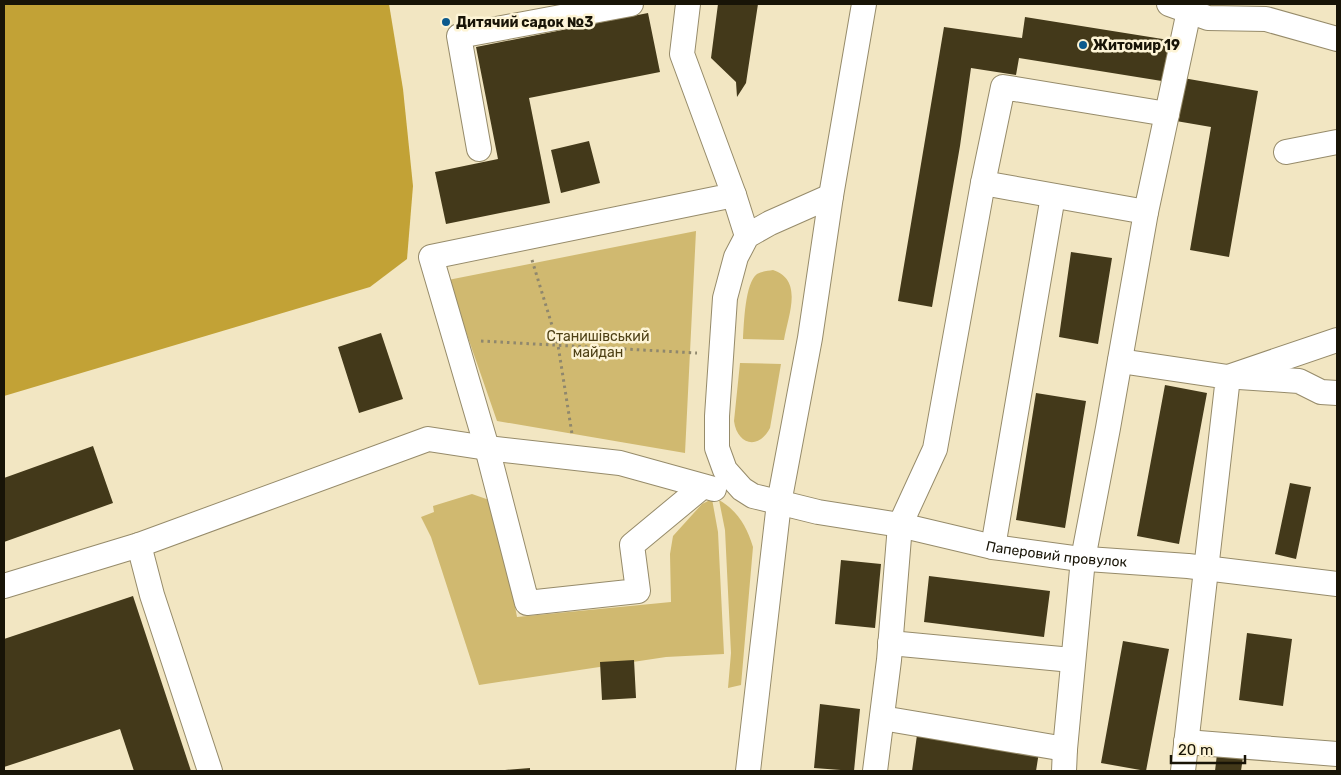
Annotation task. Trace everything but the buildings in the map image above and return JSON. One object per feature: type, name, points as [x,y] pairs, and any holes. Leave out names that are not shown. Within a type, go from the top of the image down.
[{"type":"street","points":[[479,149],[459,36],[631,4]]},
{"type":"street","points":[[688,4],[682,54],[734,194],[747,236]]},
{"type":"street","points":[[748,771],[780,503],[810,338],[831,196],[864,4]]},
{"type":"street","points":[[882,718],[1065,760],[1072,660],[1083,559],[1146,212],[1167,114],[1179,8],[1208,18],[1266,19],[1337,39]]},
{"type":"street","points":[[875,771],[890,644],[900,525],[935,449],[983,183],[1003,87],[1167,114]]},
{"type":"street","points":[[1286,152],[1337,142]]},
{"type":"street","points":[[983,183],[1146,212]]},
{"type":"street","points":[[702,487],[632,545],[638,591],[527,603],[487,448],[432,257],[734,194]]},
{"type":"street","points":[[753,496],[742,489],[725,470],[717,448],[720,354],[725,298],[736,257],[747,236],[770,223],[831,196]]},
{"type":"street","points":[[993,547],[1053,196]]},
{"type":"street","points":[[1228,377],[1337,340]]},
{"type":"street","points":[[1120,361],[1228,377],[1299,381],[1321,392],[1337,393]]},
{"type":"street","points":[[1183,771],[1228,377]]},
{"type":"street","name":"Паперовий провулок","points":[[4,586],[139,545],[428,440],[620,463],[702,487],[753,496],[818,512],[900,525],[993,547],[1083,559],[1206,568],[1337,584]]},
{"type":"street","points":[[139,545],[152,595],[210,771]]},
{"type":"street","points":[[890,644],[1072,660]]},
{"type":"street","points":[[1186,742],[1337,754]]},
{"type":"path","points":[[526,238],[558,345],[576,458]]},
{"type":"path","points":[[456,340],[720,354]]},
{"type":"green space","name":"Станишівський майдан","points":[[696,231],[685,453],[497,421],[448,280]]},
{"type":"green space","points":[[773,270],[783,275],[791,290],[792,300],[784,340],[743,339],[746,304],[753,279],[757,274]]},
{"type":"green space","points":[[740,363],[781,364],[770,428],[760,440],[754,442],[749,442],[739,435],[734,421]]},
{"type":"green space","points":[[472,494],[495,502],[517,617],[671,602],[670,554],[673,536],[702,504],[712,499],[718,532],[724,654],[666,657],[479,685],[431,537],[421,517],[434,512],[433,506]]},
{"type":"green space","points":[[719,500],[737,514],[748,533],[753,547],[741,685],[728,688],[731,653],[725,530]]},
{"type":"shaded area","points":[[4,4],[389,4],[403,89],[413,186],[407,259],[370,287],[4,396]]},
{"type":"place","name":"Дитячий садок №3","points":[[446,22]]},
{"type":"place","name":"Житомир 19","points":[[1083,45]]}]
